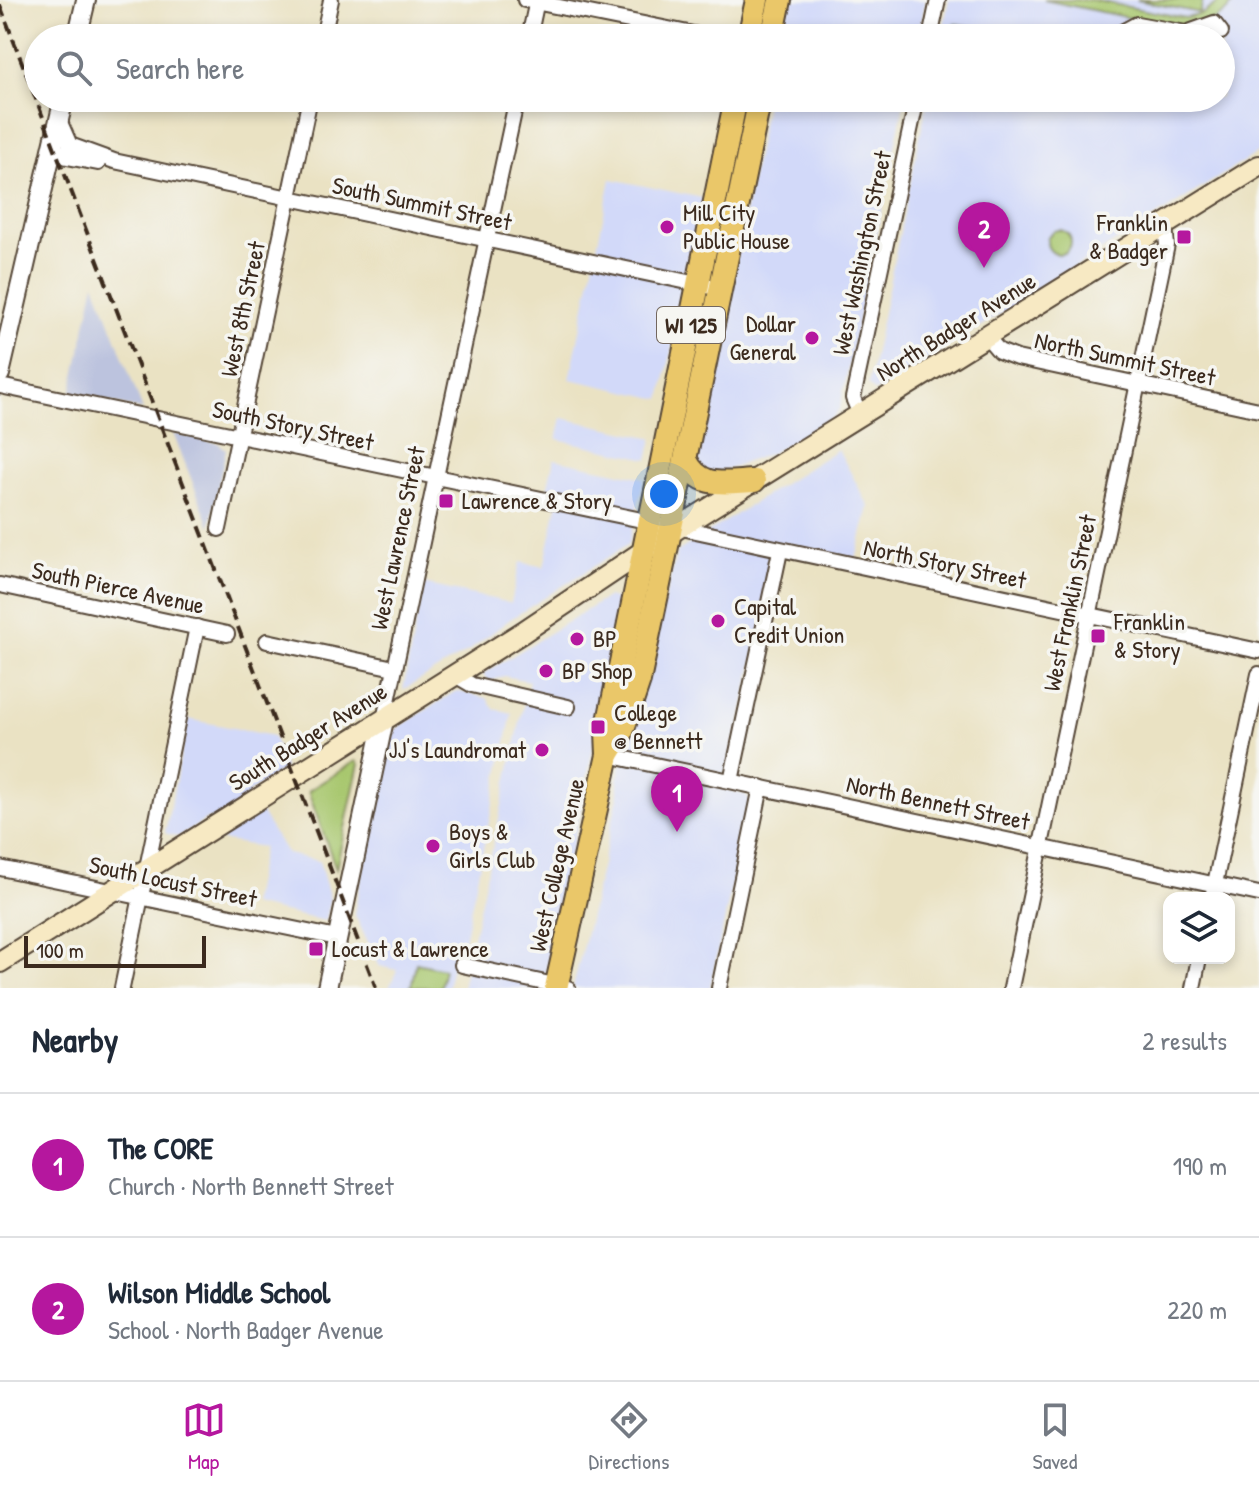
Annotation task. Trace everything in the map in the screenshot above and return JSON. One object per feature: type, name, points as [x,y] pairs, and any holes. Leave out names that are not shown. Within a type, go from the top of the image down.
[{"type":"main road","points":[[752,24],[757,0]]},
{"type":"main road","points":[[775,24],[780,0]]},
{"type":"main road","name":"West College Avenue","points":[[560,987],[608,755],[607,731],[642,551],[667,527],[686,460],[734,112]]},
{"type":"main road","name":"West College Avenue","points":[[608,755],[622,732],[639,681],[710,286],[756,112]]},
{"type":"main road","name":"North Badger Avenue","points":[[667,527],[754,481],[861,417],[1259,166]]},
{"type":"main road","points":[[686,460],[696,476],[707,482],[754,481]]},
{"type":"main road","name":"South Badger Avenue","points":[[0,962],[455,675],[642,551]]},
{"type":"street","points":[[80,24],[86,0]]},
{"type":"street","points":[[326,24],[331,0]]},
{"type":"street","points":[[933,24],[938,0]]},
{"type":"street","points":[[531,24],[533,1],[645,24]]},
{"type":"street","points":[[0,374],[61,112]]},
{"type":"street","name":"West 8th Street","points":[[219,529],[307,112]]},
{"type":"street","name":"West Lawrence Street","points":[[327,988],[514,112]]},
{"type":"street","name":"West Washington Street","points":[[861,417],[853,398],[914,112]]},
{"type":"street","name":"South Summit Street","points":[[59,120],[70,145],[114,161],[710,286]]},
{"type":"street","name":"South Summit Street","points":[[53,147],[74,159],[103,164],[114,161]]},
{"type":"street","name":"West Franklin Street","points":[[1011,988],[1167,245],[1165,227]]},
{"type":"street","name":"North Summit Street","points":[[988,338],[999,351],[1017,358],[1259,410]]},
{"type":"street","name":"South Story Street","points":[[0,386],[667,527]]},
{"type":"street","name":"North Story Street","points":[[667,527],[1259,651]]},
{"type":"street","points":[[731,781],[780,551]]},
{"type":"street","name":"South Pierce Avenue","points":[[0,585],[227,634]]},
{"type":"street","points":[[122,988],[197,627]]},
{"type":"street","points":[[267,641],[394,668]]},
{"type":"street","points":[[1213,891],[1259,674]]},
{"type":"street","points":[[455,675],[472,685],[568,707]]},
{"type":"street","name":"North Bennett Street","points":[[608,755],[1041,847],[1213,891],[1259,894]]},
{"type":"street","points":[[719,988],[761,787]]},
{"type":"street","name":"South Locust Street","points":[[0,868],[337,938]]},
{"type":"street","points":[[1193,988],[1198,964]]},
{"type":"street","points":[[462,965],[560,987]]},
{"type":"shaded area","points":[[788,0],[926,0],[921,24],[783,24]]},
{"type":"shaded area","points":[[949,0],[1259,0],[1259,152],[875,392],[868,385],[925,112],[1235,112],[1235,24],[944,24]]},
{"type":"shaded area","points":[[764,112],[902,112],[840,408],[832,418],[771,453],[711,475],[697,464],[696,453],[722,360],[718,352]]},
{"type":"shaded area","points":[[611,179],[707,199],[686,311],[678,321],[661,399],[570,379]]},
{"type":"shaded area","points":[[95,283],[143,410],[71,394]]},
{"type":"shaded area","points":[[562,418],[653,438],[648,459],[557,439]]},
{"type":"shaded area","points":[[173,433],[218,443],[226,449],[210,526]]},
{"type":"shaded area","points":[[838,449],[869,507],[856,559],[779,543],[726,789],[746,795],[750,801],[710,988],[573,988],[618,797],[618,777],[677,552]]},
{"type":"shaded area","points":[[554,459],[644,478],[629,544],[509,620],[467,652],[403,690],[423,584],[511,603],[520,562],[544,567],[559,497],[546,494]]},
{"type":"shaded area","points":[[608,597],[617,600],[622,609],[543,988],[462,988],[529,681],[504,676],[489,682],[483,674]]},
{"type":"shaded area","points":[[456,691],[487,698],[494,709],[512,713],[462,950],[456,949],[447,988],[389,988],[397,970],[379,966],[354,913],[390,741],[396,729]]},
{"type":"shaded area","points":[[188,719],[273,736],[285,768],[248,793],[287,854],[319,861],[330,899],[325,921],[251,905],[263,847],[220,840],[209,818],[178,837],[165,833]]},
{"type":"green space","points":[[1044,0],[1092,0],[1186,18],[1202,14],[1221,0],[1235,0],[1223,14],[1203,24],[1159,24]]},
{"type":"green space","points":[[1137,0],[1203,0],[1200,13]]},
{"type":"green space","points":[[1059,230],[1067,234],[1071,242],[1067,250],[1059,254],[1051,250],[1047,242],[1051,234]]},
{"type":"green space","points":[[356,761],[359,764],[336,869],[308,791]]},
{"type":"green space","points":[[416,963],[444,969],[440,988],[411,987]]},
{"type":"railway","points":[[0,5],[24,68]]},
{"type":"railway","points":[[41,112],[376,988]]},
{"type":"place","name":"Mill City Public House","points":[[667,227]]},
{"type":"place","name":"Franklin & Badger","points":[[1184,237]]},
{"type":"place","name":"Wilson Middle School","points":[[984,268]]},
{"type":"place","name":"Dollar General","points":[[812,338]]},
{"type":"place","name":"Lawrence & Story","points":[[446,501]]},
{"type":"place","name":"Capital Credit Union","points":[[718,621]]},
{"type":"place","name":"Franklin & Story","points":[[1098,636]]},
{"type":"place","name":"BP","points":[[577,639]]},
{"type":"place","name":"BP Shop","points":[[546,671]]},
{"type":"place","name":"College @ Bennett","points":[[598,727]]},
{"type":"place","name":"JJ's Laundromat","points":[[542,750]]},
{"type":"place","name":"The CORE","points":[[677,832]]},
{"type":"place","name":"Boys & Girls Club","points":[[433,846]]},
{"type":"place","name":"Locust & Lawrence","points":[[316,949]]}]
